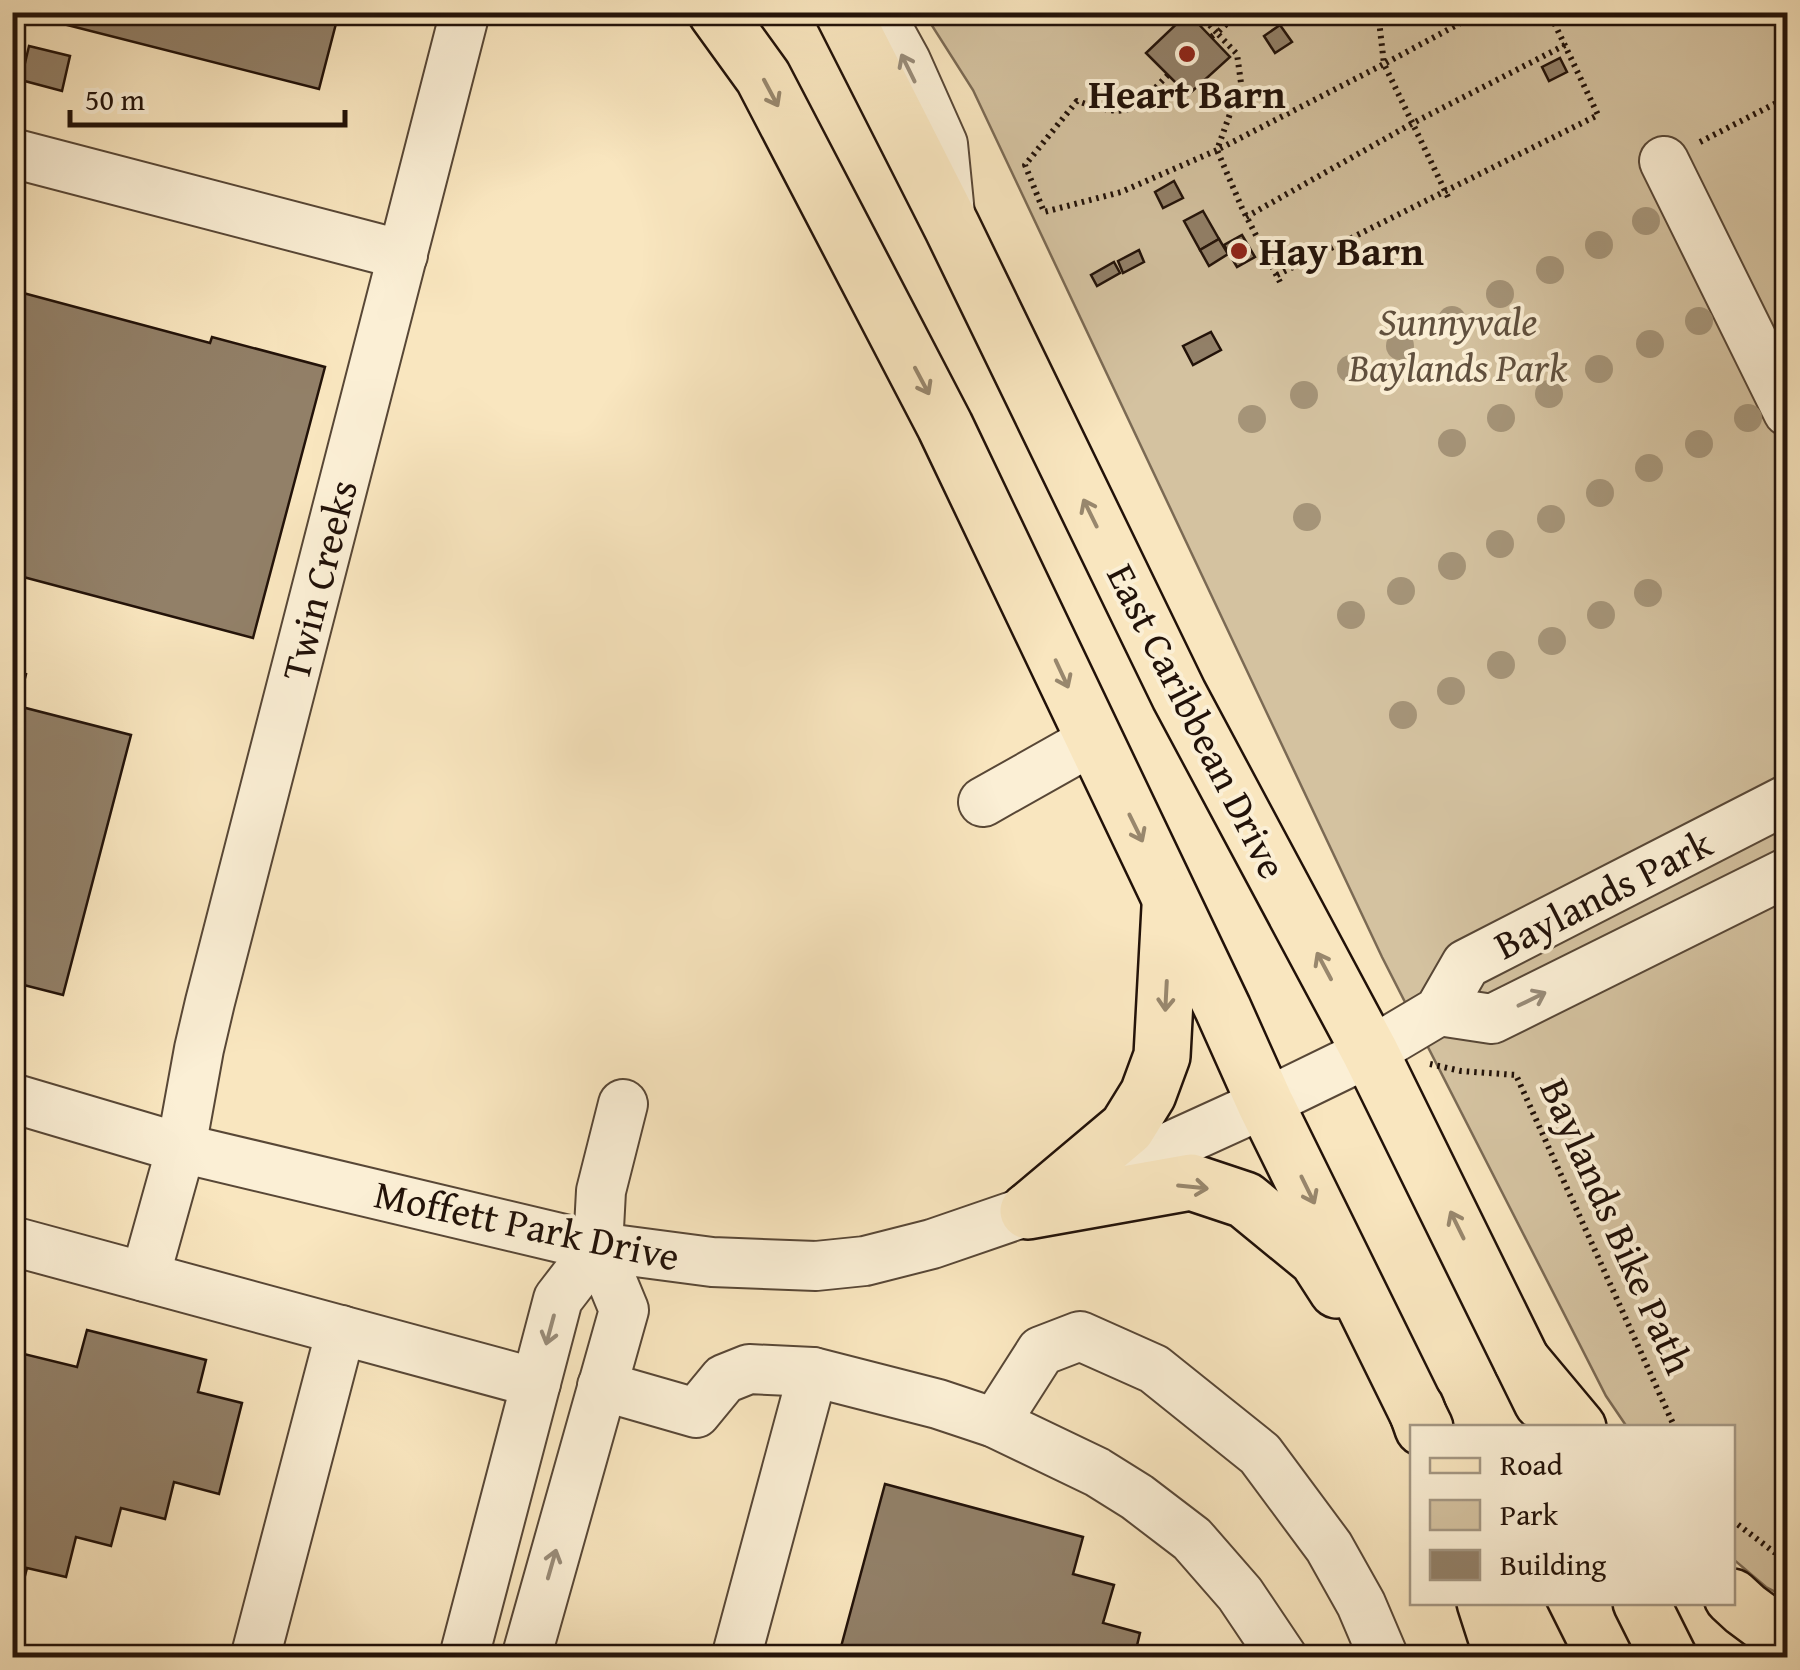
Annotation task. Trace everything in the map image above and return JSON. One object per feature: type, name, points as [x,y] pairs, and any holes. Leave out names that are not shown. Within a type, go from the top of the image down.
[{"type":"main road","points":[[716,12],[763,77],[936,408],[1265,1103],[1421,1421]]},
{"type":"main road","name":"East Caribbean Drive","points":[[843,12],[952,227],[1178,695],[1370,1052],[1554,1425]]},
{"type":"main road","points":[[1028,1210],[1127,1128],[1148,1094],[1162,1056],[1170,899]]},
{"type":"main road","points":[[1028,1210],[1191,1182],[1245,1200],[1317,1259],[1421,1421]]},
{"type":"main road","points":[[1522,1361],[1575,1425]]},
{"type":"main road","points":[[1735,1600],[1788,1641]]},
{"type":"main road","points":[[1486,1605],[1503,1658]]},
{"type":"main road","points":[[1514,1605],[1541,1658]]},
{"type":"main road","points":[[1643,1605],[1669,1658]]},
{"type":"street","name":"Twin Creeks","points":[[145,1277],[182,1148],[210,1002],[465,12]]},
{"type":"street","points":[[879,12],[943,144],[952,227]]},
{"type":"street","points":[[12,153],[403,255]]},
{"type":"street","points":[[1664,161],[1788,412]]},
{"type":"street","points":[[983,802],[1093,740]]},
{"type":"street","name":"Baylands Park","points":[[1788,799],[1466,964],[1440,1011],[1492,1018],[1788,872]]},
{"type":"street","points":[[1370,1052],[1440,1011]]},
{"type":"street","name":"Moffett Park Drive","points":[[12,1098],[182,1148],[598,1247],[712,1262],[832,1264],[864,1261],[932,1244],[1028,1210],[1370,1052]]},
{"type":"street","points":[[526,1658],[624,1310],[598,1247],[601,1191],[623,1104]]},
{"type":"street","points":[[12,1242],[536,1383]]},
{"type":"street","points":[[467,1658],[558,1298],[598,1247]]},
{"type":"street","points":[[255,1658],[341,1330]]},
{"type":"street","points":[[995,1423],[1040,1351],[1080,1336],[1154,1369],[1260,1454],[1329,1547],[1362,1604],[1384,1658]]},
{"type":"street","points":[[602,1386],[696,1413],[724,1379],[750,1369],[813,1372],[995,1423],[1097,1472],[1192,1540],[1240,1594],[1283,1658]]},
{"type":"street","points":[[736,1658],[813,1372]]},
{"type":"path","points":[[1206,12],[1205,20],[1214,35],[1236,54],[1241,83],[1216,150],[1278,279],[1598,115],[1549,12]]},
{"type":"path","points":[[1214,35],[1239,12]]},
{"type":"path","points":[[1378,12],[1384,64],[1447,194]]},
{"type":"path","points":[[1168,75],[1136,108],[1111,113],[1077,101],[1025,165],[1044,212],[1121,192],[1216,150],[1481,12]]},
{"type":"path","points":[[1246,216],[1413,123],[1565,45]]},
{"type":"path","points":[[1664,161],[1788,97]]},
{"type":"path","name":"Baylands Bike Path","points":[[1370,1052],[1462,1070],[1516,1075],[1674,1425]]},
{"type":"path","points":[[1735,1522],[1774,1552],[1788,1556]]},
{"type":"green space","name":"Sunnyvale Baylands Park","points":[[924,13],[1787,13],[1787,1598],[1766,1587],[1735,1561],[1735,1425],[1626,1425],[1606,1396],[1382,957],[973,90]]},
{"type":"building","points":[[16,12],[339,12],[319,89]]},
{"type":"building","name":"Heart Barn","points":[[1188,13],[1230,57],[1188,95],[1146,53]]},
{"type":"building","points":[[1280,25],[1292,42],[1275,53],[1264,36]]},
{"type":"building","points":[[29,46],[70,56],[62,91],[21,80]]},
{"type":"building","points":[[1560,58],[1567,72],[1549,81],[1542,67]]},
{"type":"building","points":[[1174,181],[1183,198],[1163,208],[1155,192]]},
{"type":"building","points":[[1203,211],[1219,239],[1200,250],[1184,221]]},
{"type":"building","name":"Hay Barn","points":[[1242,235],[1255,257],[1237,267],[1224,245]]},
{"type":"building","points":[[1219,239],[1228,254],[1209,266],[1200,250]]},
{"type":"building","points":[[1139,250],[1144,262],[1123,273],[1118,261]]},
{"type":"building","points":[[1114,262],[1120,273],[1097,286],[1091,275]]},
{"type":"building","points":[[12,290],[210,343],[212,337],[325,367],[253,638],[12,574]]},
{"type":"building","points":[[1211,332],[1221,350],[1193,365],[1183,346]]},
{"type":"building","points":[[12,670],[26,674],[18,706],[131,735],[63,995],[12,982]]},
{"type":"building","points":[[87,1330],[206,1360],[198,1392],[242,1403],[219,1494],[174,1482],[165,1519],[121,1508],[111,1546],[76,1537],[66,1577],[27,1568],[12,1626],[12,1351],[77,1367]]},
{"type":"building","points":[[885,1484],[1083,1537],[1073,1574],[1114,1585],[1103,1623],[1140,1633],[1134,1658],[838,1658]]},
{"type":"place","name":"Heart Barn","points":[[1187,54]]},
{"type":"place","name":"Hay Barn","points":[[1239,251]]}]
